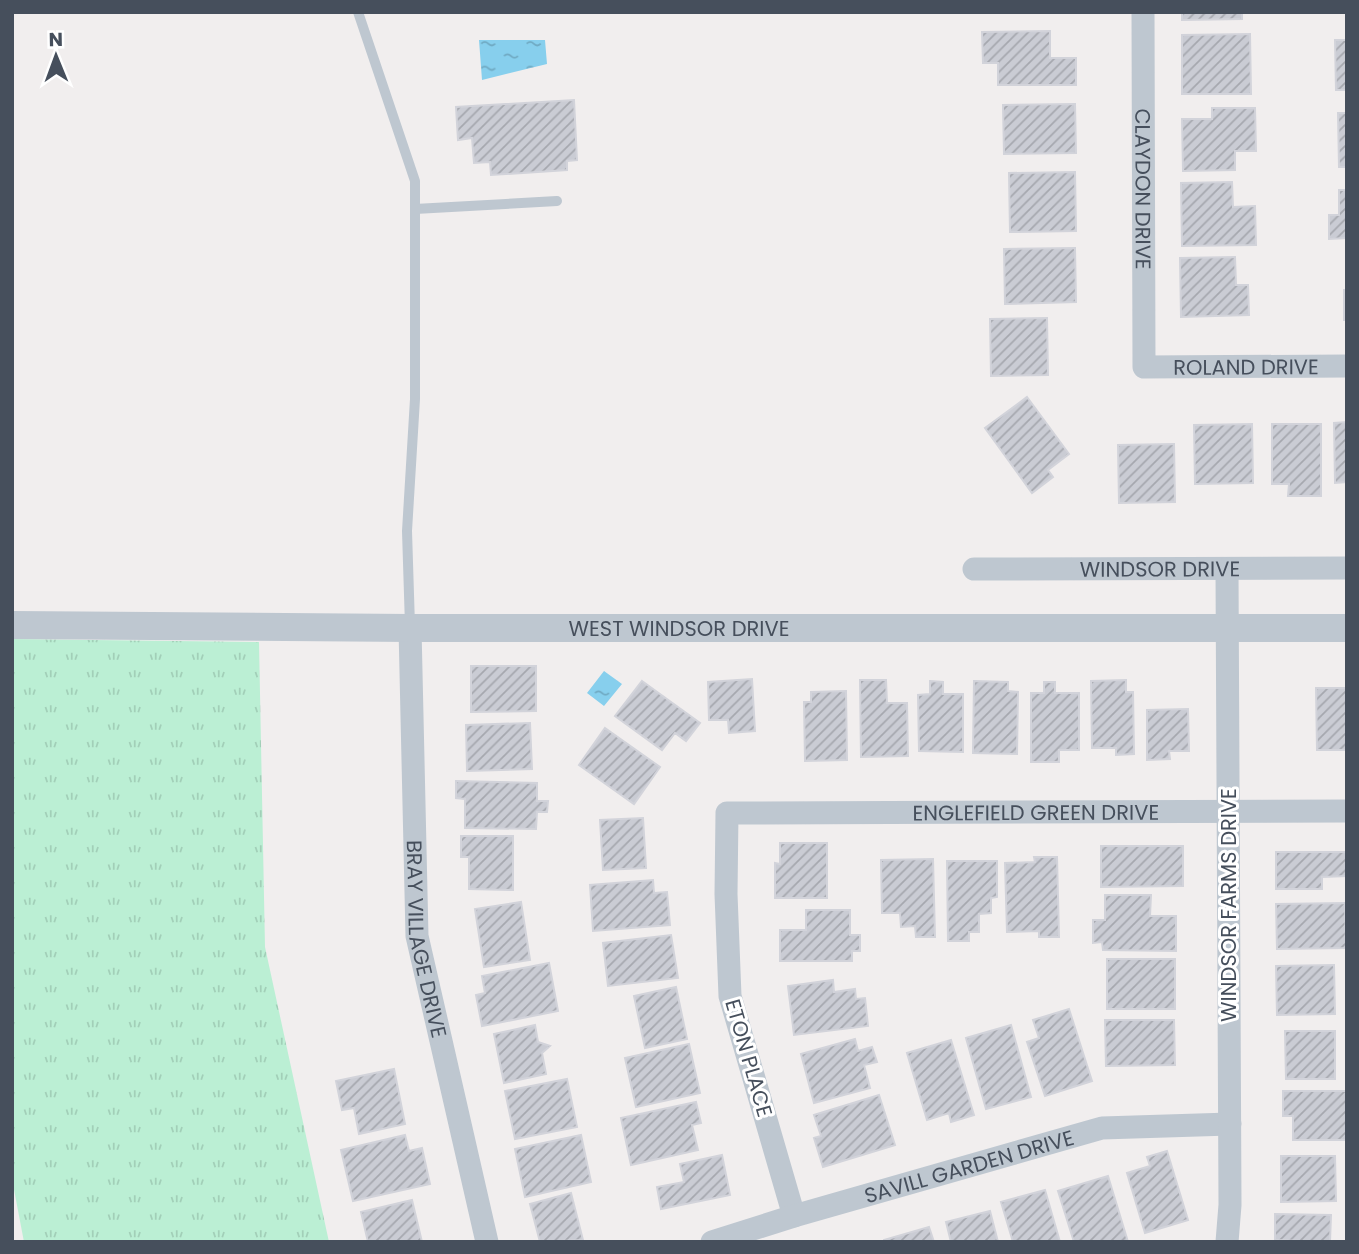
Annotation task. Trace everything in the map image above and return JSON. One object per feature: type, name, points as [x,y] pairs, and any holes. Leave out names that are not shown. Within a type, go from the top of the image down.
[{"type":"street","name":"CLAYDON DRIVE","points":[[1143,12],[1144,367]]},
{"type":"street","name":"ROLAND DRIVE","points":[[1144,367],[1347,366]]},
{"type":"street","name":"WINDSOR DRIVE","points":[[974,569],[1347,568]]},
{"type":"street","name":"WINDSOR FARMS DRIVE","points":[[1227,569],[1230,1124],[1227,1242]]},
{"type":"street","name":"WEST WINDSOR DRIVE","points":[[12,625],[410,628],[1347,628]]},
{"type":"street","name":"BRAY VILLAGE DRIVE","points":[[410,628],[417,936],[487,1242]]},
{"type":"street","name":"ENGLEFIELD GREEN DRIVE","points":[[727,813],[1347,811]]},
{"type":"street","name":"ETON PLACE","points":[[727,813],[726,894],[730,996],[794,1216]]},
{"type":"street","name":"SAVILL GARDEN DRIVE","points":[[712,1242],[1102,1128],[1230,1124]]},
{"type":"lane","points":[[358,12],[415,181],[415,398],[407,531],[410,628]]},
{"type":"lane","points":[[415,209],[557,201]]},
{"type":"green space","points":[[12,639],[259,642],[265,947],[329,1242],[24,1242],[12,1179]]},
{"type":"water","points":[[479,40],[545,40],[547,64],[482,80]]},
{"type":"water","points":[[604,671],[622,684],[604,706],[587,693]]},
{"type":"building","points":[[1182,12],[1242,12],[1242,19],[1182,20]]},
{"type":"building","points":[[1050,31],[1050,58],[1076,58],[1076,85],[998,85],[998,63],[983,63],[982,32]]},
{"type":"building","points":[[1250,34],[1251,94],[1182,94],[1182,35]]},
{"type":"building","points":[[1335,40],[1347,40],[1347,90],[1336,90]]},
{"type":"building","points":[[574,100],[577,160],[567,161],[567,170],[491,175],[490,162],[474,163],[472,138],[458,140],[456,107]]},
{"type":"building","points":[[1075,104],[1076,153],[1004,154],[1003,105]]},
{"type":"building","points":[[1212,108],[1255,108],[1256,151],[1235,151],[1235,170],[1183,171],[1182,119],[1212,119]]},
{"type":"building","points":[[1338,113],[1347,113],[1347,167],[1339,167]]},
{"type":"building","points":[[1075,172],[1076,231],[1010,232],[1009,173]]},
{"type":"building","points":[[1232,182],[1233,207],[1255,206],[1256,245],[1182,246],[1181,183]]},
{"type":"building","points":[[1339,190],[1347,190],[1347,238],[1329,239],[1329,215],[1339,215]]},
{"type":"building","points":[[1075,248],[1076,302],[1005,304],[1004,249]]},
{"type":"building","points":[[1235,257],[1236,285],[1248,285],[1249,315],[1181,317],[1180,258]]},
{"type":"building","points":[[1344,290],[1347,290],[1347,320],[1344,320]]},
{"type":"building","points":[[1047,318],[1048,375],[991,376],[990,319]]},
{"type":"building","points":[[1027,397],[1069,454],[1048,470],[1053,477],[1032,493],[985,428]]},
{"type":"building","points":[[1347,422],[1347,482],[1335,483],[1334,423]]},
{"type":"building","points":[[1252,424],[1253,483],[1195,484],[1194,425]]},
{"type":"building","points":[[1272,424],[1321,424],[1321,496],[1288,496],[1289,484],[1272,484]]},
{"type":"building","points":[[1174,444],[1175,502],[1119,503],[1118,445]]},
{"type":"building","points":[[471,666],[536,666],[536,711],[471,712]]},
{"type":"building","points":[[752,679],[755,731],[729,733],[728,720],[709,720],[708,682]]},
{"type":"building","points":[[860,680],[886,680],[887,703],[907,703],[908,756],[861,757]]},
{"type":"building","points":[[1126,680],[1126,692],[1133,692],[1134,754],[1116,755],[1116,748],[1092,748],[1091,681]]},
{"type":"building","points":[[642,681],[700,723],[686,741],[675,733],[662,750],[615,716]]},
{"type":"building","points":[[930,681],[943,682],[943,694],[963,694],[963,752],[919,751],[918,695],[930,694]]},
{"type":"building","points":[[974,681],[1008,682],[1008,691],[1018,692],[1017,754],[973,753]]},
{"type":"building","points":[[1044,682],[1055,682],[1055,693],[1079,693],[1079,750],[1059,750],[1059,762],[1031,762],[1031,693],[1044,693]]},
{"type":"building","points":[[1316,688],[1347,688],[1347,750],[1317,750]]},
{"type":"building","points":[[846,691],[847,760],[805,761],[804,702],[811,702],[811,692]]},
{"type":"building","points":[[1188,709],[1189,751],[1169,751],[1170,759],[1147,760],[1147,710]]},
{"type":"building","points":[[530,723],[532,769],[467,771],[466,725]]},
{"type":"building","points":[[605,728],[660,767],[634,804],[579,765]]},
{"type":"building","points":[[456,781],[537,783],[537,801],[548,801],[547,812],[537,812],[536,829],[465,828],[465,799],[456,798]]},
{"type":"building","points":[[643,818],[646,868],[603,870],[600,820]]},
{"type":"building","points":[[461,836],[513,836],[513,890],[469,889],[469,857],[461,857]]},
{"type":"building","points":[[780,843],[827,843],[827,898],[775,898],[775,863],[780,864]]},
{"type":"building","points":[[1101,846],[1183,846],[1183,886],[1101,887]]},
{"type":"building","points":[[1276,852],[1347,852],[1347,876],[1322,877],[1322,889],[1276,889]]},
{"type":"building","points":[[1034,857],[1057,857],[1059,937],[1039,937],[1039,931],[1007,932],[1005,863],[1035,862]]},
{"type":"building","points":[[933,859],[935,937],[916,937],[915,926],[901,927],[900,913],[882,913],[881,860]]},
{"type":"building","points":[[947,861],[997,861],[997,897],[991,898],[991,913],[979,914],[979,932],[969,932],[969,941],[948,941]]},
{"type":"building","points":[[653,880],[654,893],[667,892],[670,925],[593,931],[590,885]]},
{"type":"building","points":[[1105,895],[1151,895],[1150,916],[1176,916],[1176,951],[1103,950],[1102,942],[1093,943],[1093,920],[1105,920]]},
{"type":"building","points":[[521,902],[530,960],[484,967],[475,909]]},
{"type":"building","points":[[1345,903],[1346,948],[1277,949],[1276,904]]},
{"type":"building","points":[[806,910],[850,910],[850,935],[860,935],[860,951],[852,951],[852,961],[780,961],[780,930],[806,930]]},
{"type":"building","points":[[671,935],[678,978],[608,986],[603,943]]},
{"type":"building","points":[[1107,959],[1175,959],[1175,1009],[1107,1009]]},
{"type":"building","points":[[549,963],[558,1011],[482,1026],[476,995],[485,993],[482,976]]},
{"type":"building","points":[[1334,965],[1335,1014],[1277,1015],[1276,966]]},
{"type":"building","points":[[833,980],[834,992],[855,989],[856,999],[865,998],[868,1026],[794,1035],[788,986]]},
{"type":"building","points":[[676,987],[687,1039],[645,1048],[634,996]]},
{"type":"building","points":[[1069,1009],[1092,1081],[1045,1096],[1027,1042],[1039,1038],[1033,1020]]},
{"type":"building","points":[[1105,1020],[1174,1020],[1175,1065],[1106,1066]]},
{"type":"building","points":[[535,1025],[538,1042],[550,1046],[542,1053],[546,1074],[504,1083],[494,1034]]},
{"type":"building","points":[[1011,1025],[1031,1097],[986,1109],[966,1038]]},
{"type":"building","points":[[1285,1031],[1335,1031],[1335,1079],[1286,1079]]},
{"type":"building","points":[[855,1039],[858,1051],[872,1047],[877,1062],[864,1065],[870,1088],[814,1103],[801,1054]]},
{"type":"building","points":[[951,1040],[974,1115],[951,1122],[949,1113],[927,1120],[907,1053]]},
{"type":"building","points":[[689,1044],[700,1093],[636,1107],[625,1058]]},
{"type":"building","points":[[394,1069],[405,1124],[359,1134],[354,1108],[342,1110],[336,1081]]},
{"type":"building","points":[[567,1079],[577,1127],[515,1139],[505,1091]]},
{"type":"building","points":[[1283,1091],[1347,1091],[1347,1140],[1293,1140],[1293,1116],[1283,1116]]},
{"type":"building","points":[[879,1095],[895,1145],[823,1167],[814,1138],[821,1136],[814,1115]]},
{"type":"building","points":[[696,1102],[701,1123],[692,1125],[698,1150],[631,1165],[621,1118]]},
{"type":"building","points":[[405,1135],[409,1151],[422,1148],[430,1184],[353,1201],[341,1150]]},
{"type":"building","points":[[581,1135],[591,1182],[525,1197],[515,1149]]},
{"type":"building","points":[[1167,1151],[1188,1220],[1145,1233],[1127,1173],[1150,1166],[1147,1157]]},
{"type":"building","points":[[722,1155],[730,1195],[661,1209],[657,1187],[684,1182],[680,1164]]},
{"type":"building","points":[[1281,1156],[1335,1156],[1336,1201],[1281,1202]]},
{"type":"building","points":[[1108,1176],[1128,1242],[1074,1242],[1058,1191]]},
{"type":"building","points":[[1045,1190],[1060,1242],[1013,1242],[1001,1202]]},
{"type":"building","points":[[571,1193],[583,1240],[540,1242],[530,1204]]},
{"type":"building","points":[[412,1200],[422,1242],[368,1242],[361,1212]]},
{"type":"building","points":[[990,1211],[998,1242],[951,1242],[946,1222]]},
{"type":"building","points":[[1275,1214],[1331,1215],[1330,1242],[1275,1240]]},
{"type":"building","points":[[929,1227],[934,1242],[884,1242],[884,1240]]}]
